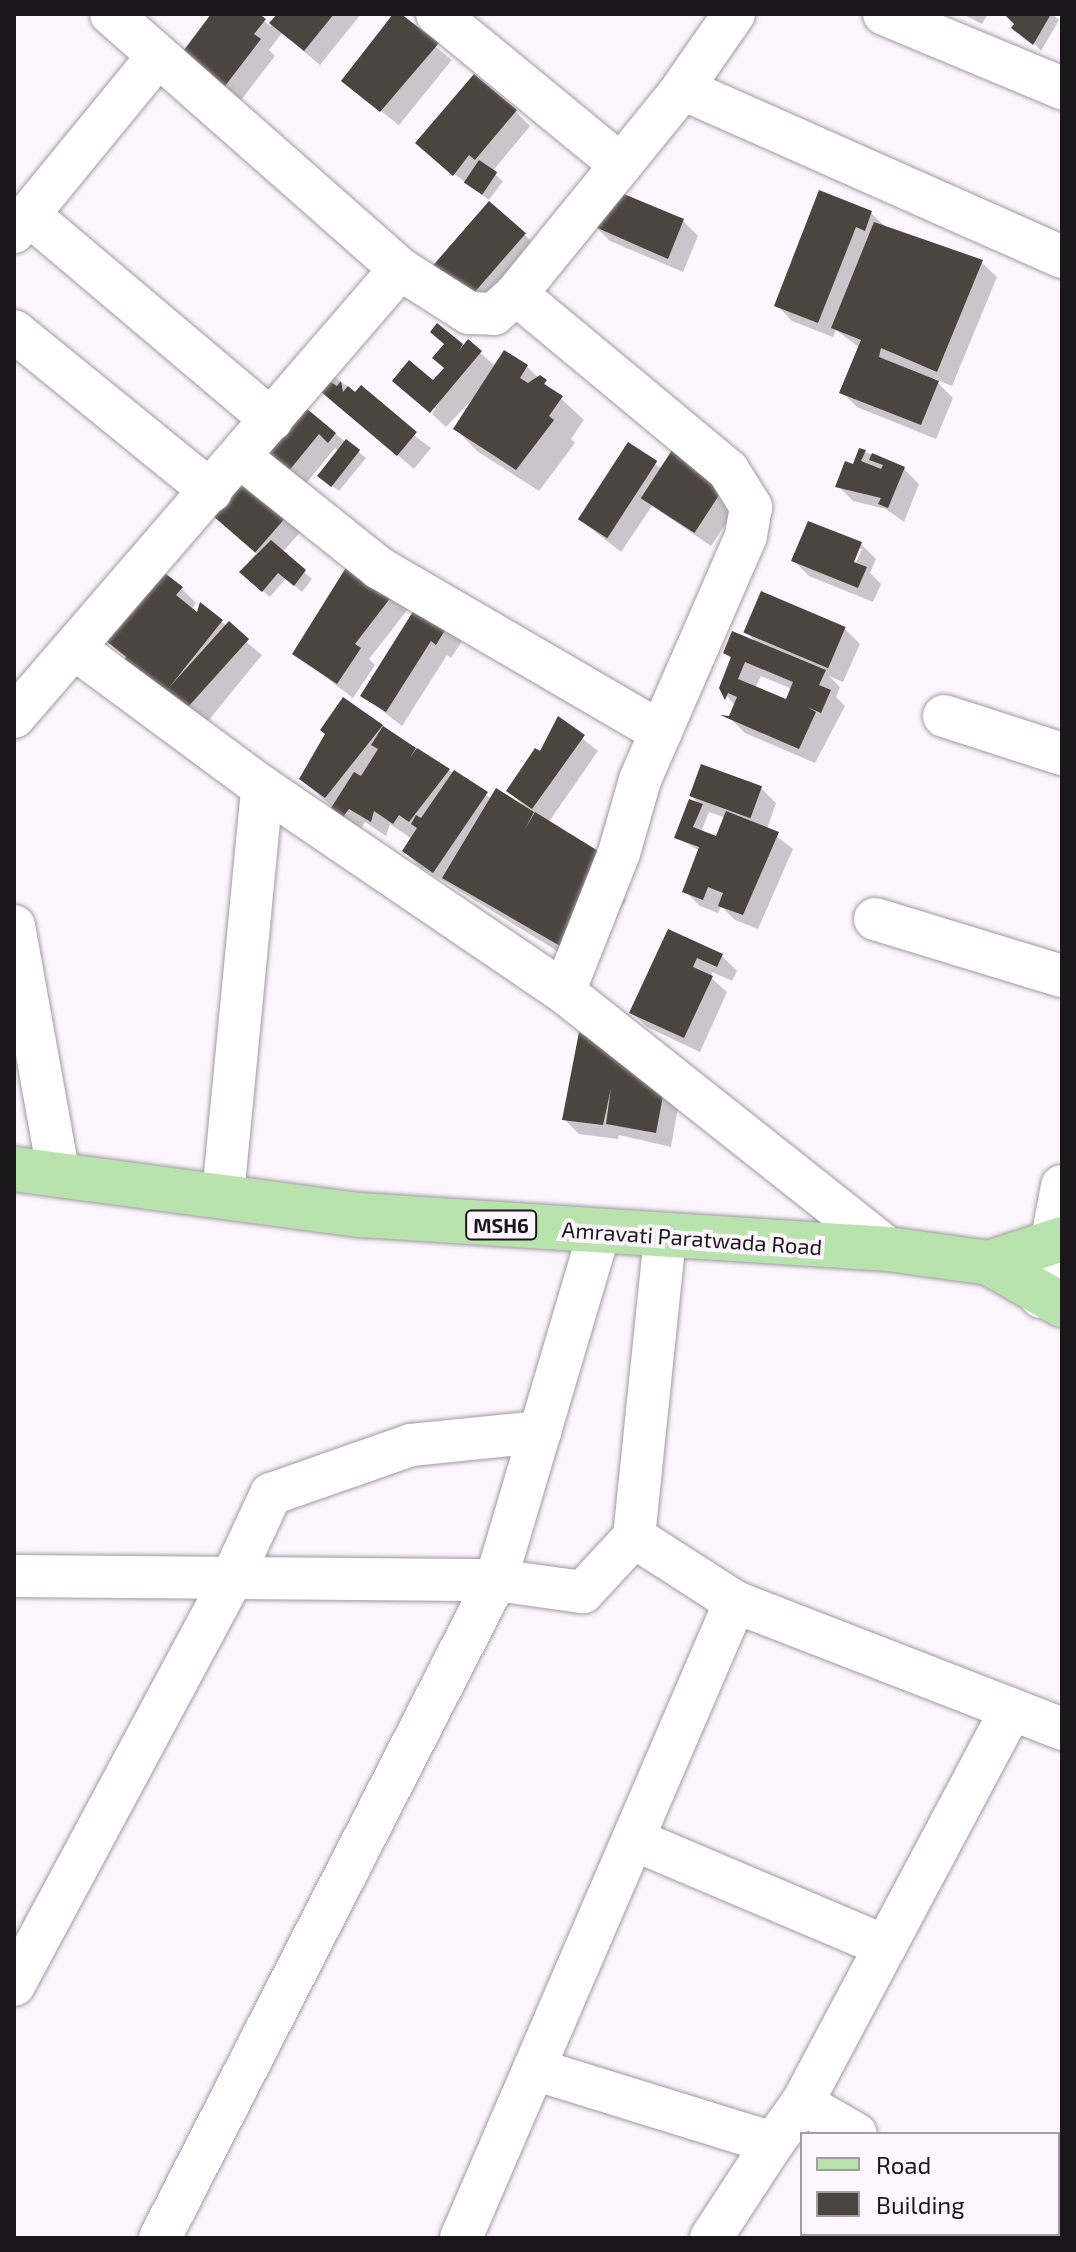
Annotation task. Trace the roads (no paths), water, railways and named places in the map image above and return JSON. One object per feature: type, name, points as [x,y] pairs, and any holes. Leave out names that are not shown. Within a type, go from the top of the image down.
[{"type":"main road","name":"Amravati Paratwada Road","points":[[14,1169],[58,1171],[361,1215],[888,1249],[989,1263],[1052,1301]]},
{"type":"main road","name":"Amravati Paratwada Road","points":[[989,1263],[1057,1239]]},
{"type":"street","points":[[111,14],[400,269],[469,313],[494,314],[516,294],[677,96],[734,14]]},
{"type":"street","points":[[437,14],[621,165]]},
{"type":"street","points":[[884,14],[928,23],[1062,88]]},
{"type":"street","points":[[157,57],[21,223],[272,420]]},
{"type":"street","points":[[677,96],[692,93],[1062,257]]},
{"type":"street","points":[[14,717],[400,269]]},
{"type":"street","points":[[516,294],[728,470],[751,507],[746,536],[661,732],[564,992]]},
{"type":"street","points":[[14,331],[211,491]]},
{"type":"street","points":[[240,457],[379,568],[661,732]]},
{"type":"street","points":[[74,648],[262,787],[564,992],[888,1249]]},
{"type":"street","points":[[944,716],[1062,754]]},
{"type":"street","points":[[223,1195],[262,787]]},
{"type":"street","points":[[875,919],[1062,976]]},
{"type":"street","points":[[14,926],[58,1171]]},
{"type":"street","points":[[1052,1301],[1062,1186]]},
{"type":"street","points":[[160,2238],[496,1580],[599,1232]]},
{"type":"street","points":[[14,1576],[496,1580],[583,1592],[634,1537],[665,1237]]},
{"type":"street","points":[[14,1985],[231,1580],[271,1494],[411,1445],[540,1432]]},
{"type":"street","points":[[634,1537],[735,1602],[1062,1729]]},
{"type":"street","points":[[461,2238],[537,2070],[735,1602]]},
{"type":"street","points":[[711,2238],[802,2103],[1011,1710]]},
{"type":"street","points":[[635,1840],[885,1946]]},
{"type":"street","points":[[537,2070],[773,2143]]},
{"type":"street","points":[[802,2103],[853,2132]]}]
